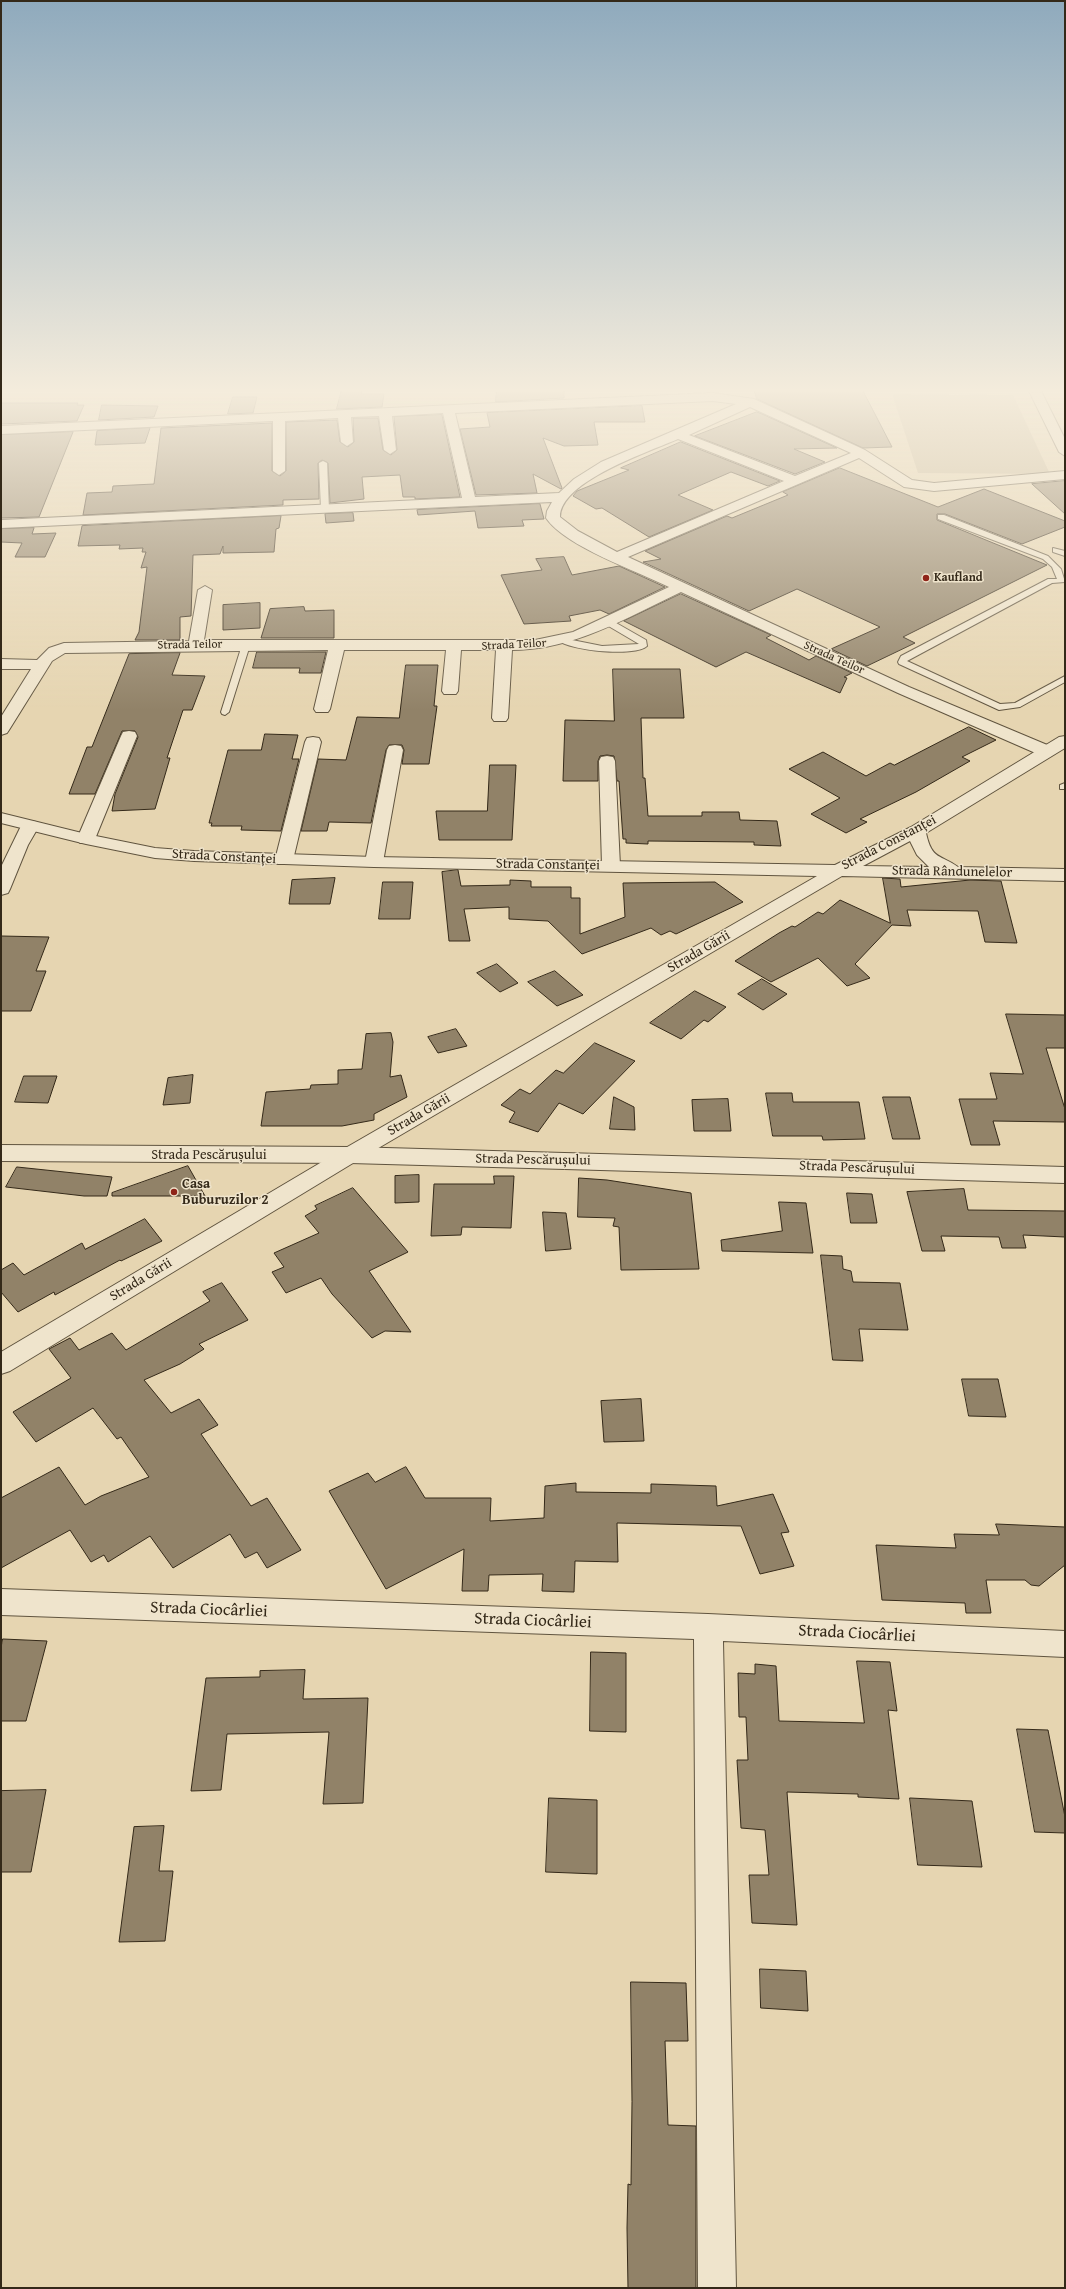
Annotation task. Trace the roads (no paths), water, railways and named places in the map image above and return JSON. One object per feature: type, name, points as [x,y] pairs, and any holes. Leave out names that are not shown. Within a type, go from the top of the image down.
[{"type":"street","points":[[468,496],[469,501]]},
{"type":"street","points":[[617,557],[760,496]]},
{"type":"street","points":[[1,524],[562,497]]},
{"type":"street","points":[[562,497],[552,512],[556,522],[617,557],[680,587]]},
{"type":"street","name":"Strada Teilor","points":[[1,730],[41,665],[54,651],[64,648],[196,645],[534,645],[562,640],[608,622],[680,587],[927,700],[1059,747]]},
{"type":"street","points":[[196,645],[205,590]]},
{"type":"street","points":[[322,709],[336,645]]},
{"type":"street","points":[[450,691],[454,646]]},
{"type":"street","points":[[500,718],[504,646]]},
{"type":"street","points":[[1,664],[41,665]]},
{"type":"street","points":[[86,839],[130,736]]},
{"type":"street","points":[[284,860],[313,742]]},
{"type":"street","name":"Strada Constanței","points":[[1,818],[86,839],[155,853],[284,860],[840,870],[917,832],[1059,747]]},
{"type":"street","points":[[374,862],[395,750]]},
{"type":"street","points":[[607,760],[611,866]]},
{"type":"street","points":[[1,889],[19,845],[30,826]]},
{"type":"street","points":[[917,832],[922,852],[930,861],[940,867],[958,872]]},
{"type":"street","name":"Strada Rândunelelor","points":[[840,870],[1065,875]]},
{"type":"street","name":"Strada Gării","points":[[1,1364],[350,1156],[840,870]]},
{"type":"street","name":"Strada Pescărușului","points":[[1,1153],[350,1156],[1065,1174]]},
{"type":"street","name":"Strada Ciocârliei","points":[[1,1602],[708,1627],[1065,1644]]},
{"type":"street","points":[[708,1627],[717,2288]]},
{"type":"lane","points":[[325,496],[326,509]]},
{"type":"lane","points":[[941,517],[1041,554],[1052,560],[1058,568],[1062,581],[1051,581],[904,658],[902,662],[999,707],[1017,705],[1065,679]]},
{"type":"lane","points":[[1056,550],[1065,554]]},
{"type":"lane","points":[[562,640],[584,648],[630,649],[643,646],[643,642],[639,638],[608,622]]},
{"type":"lane","points":[[224,712],[246,645]]},
{"type":"place","name":"Kaufland","points":[[926,578]]},
{"type":"place","name":"Casa Buburuzilor 2","points":[[174,1192]]}]
